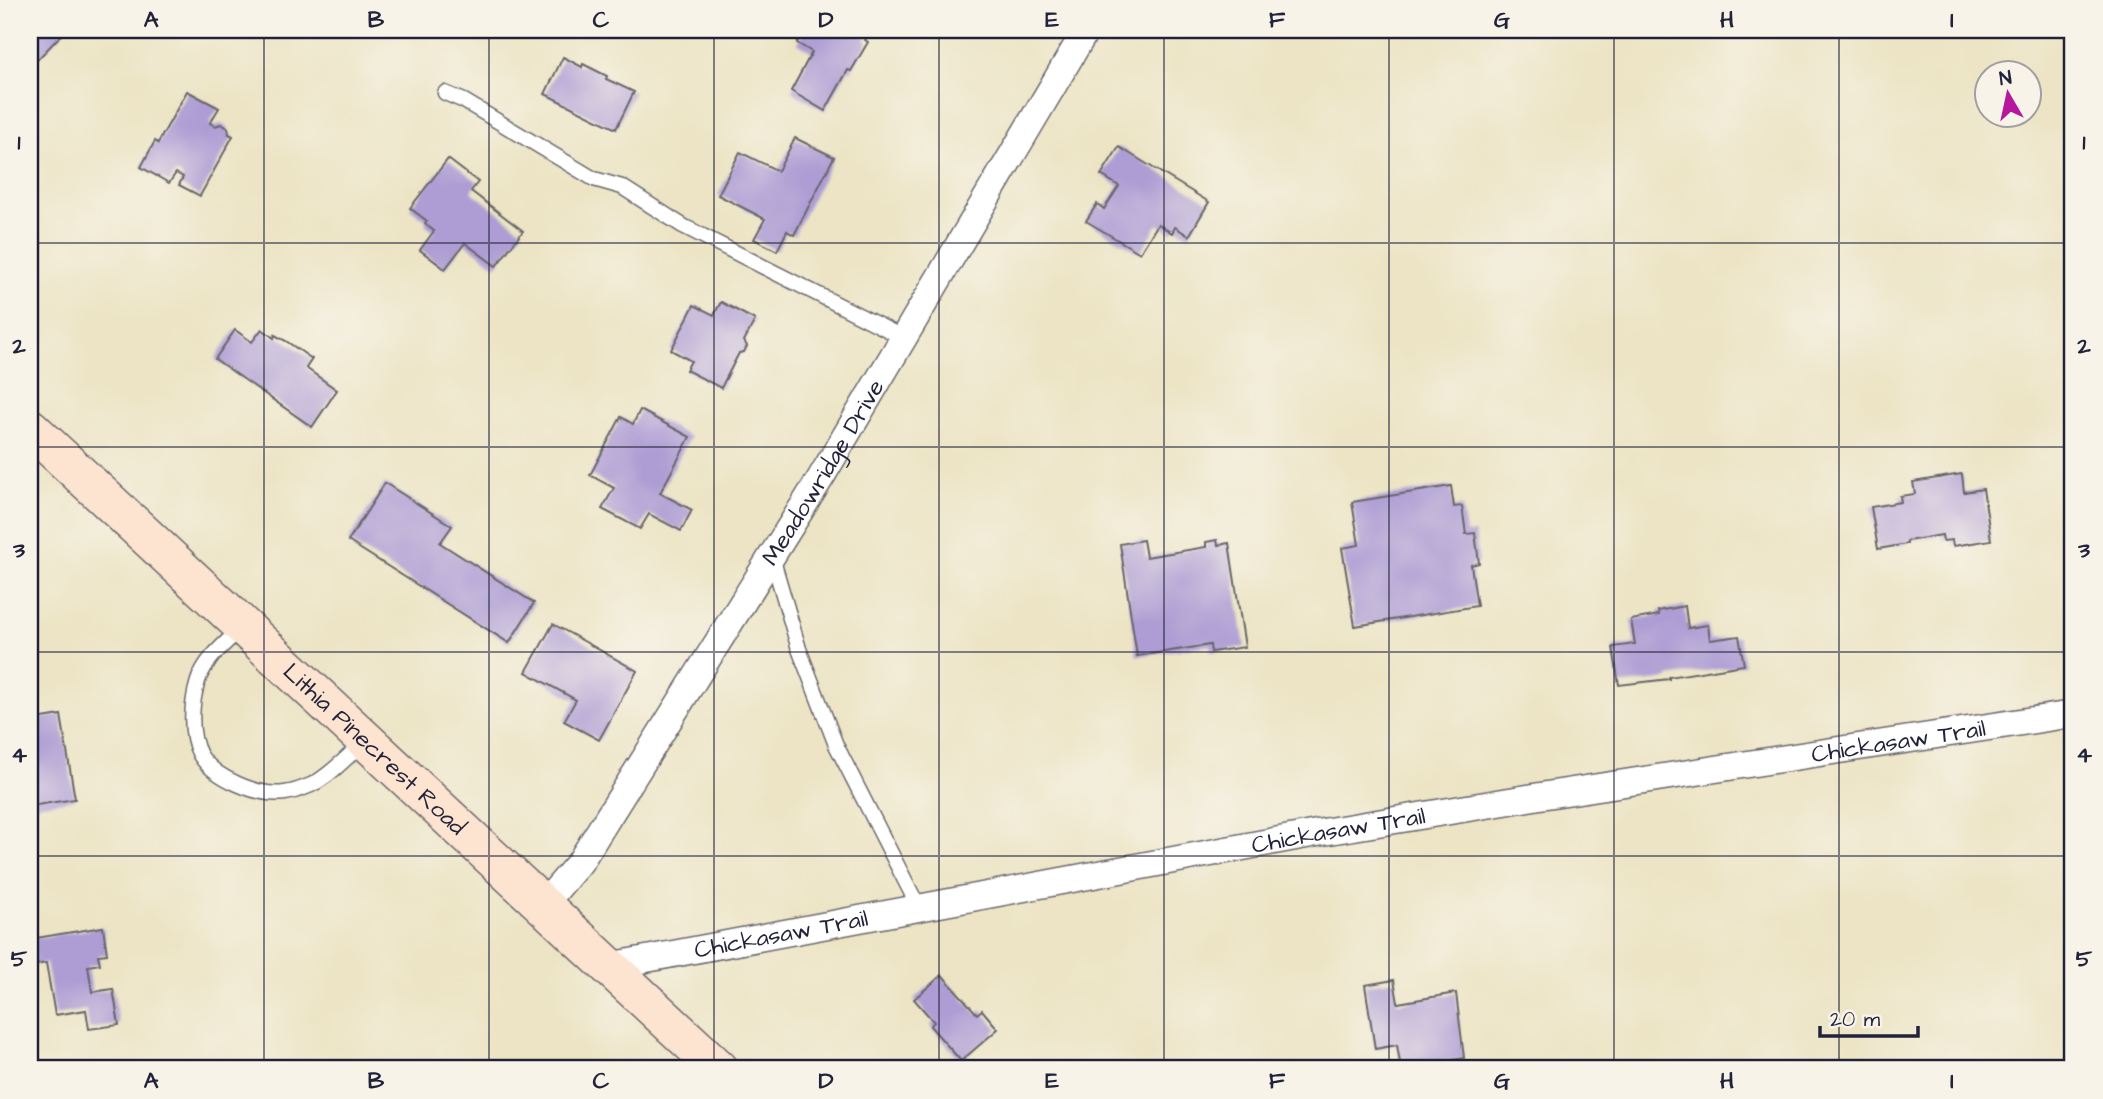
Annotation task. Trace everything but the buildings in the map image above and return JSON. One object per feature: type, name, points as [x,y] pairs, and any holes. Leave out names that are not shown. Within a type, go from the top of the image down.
[{"type":"main road","name":"Lithia Pinecrest Road","points":[[30,428],[719,1069]]},
{"type":"street","name":"Meadowridge Drive","points":[[543,905],[580,862],[772,557],[1086,30]]},
{"type":"street","name":"Chickasaw Trail","points":[[609,966],[1317,833],[2073,714]]},
{"type":"lane","points":[[445,93],[464,101],[594,179],[622,187],[683,226],[904,338]]},
{"type":"lane","points":[[772,557],[799,649],[836,745],[919,908]]},
{"type":"lane","points":[[243,626],[212,657],[198,680],[193,712],[193,736],[200,754],[211,768],[239,785],[263,792],[285,793],[313,785],[366,740]]}]
